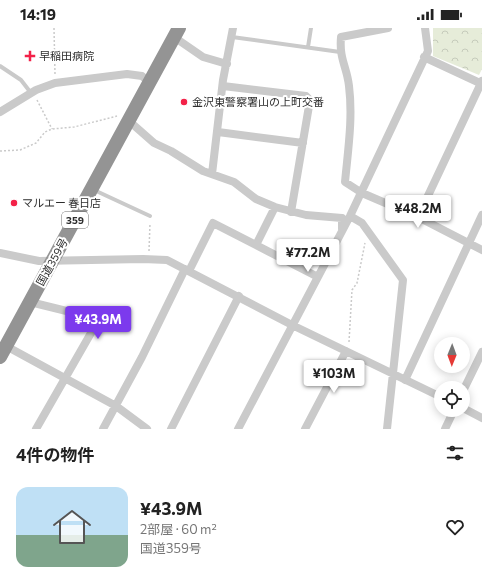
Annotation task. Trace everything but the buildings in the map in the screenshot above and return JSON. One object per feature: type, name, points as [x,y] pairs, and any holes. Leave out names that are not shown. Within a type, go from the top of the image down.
[{"type":"highway","name":"359","points":[[149,82],[177,33]]},
{"type":"highway","name":"国道359号","points":[[3,351],[92,190],[123,118],[149,82]]},
{"type":"street","points":[[212,174],[223,86],[233,28]]},
{"type":"street","points":[[388,28],[341,38],[340,52],[349,84],[351,114],[345,182],[362,192],[418,217],[482,250]]},
{"type":"street","points":[[241,428],[292,325],[362,192],[428,51],[425,28]]},
{"type":"street","points":[[177,33],[202,57],[227,64]]},
{"type":"street","points":[[418,217],[481,83],[424,57]]},
{"type":"street","points":[[0,112],[32,92],[55,84],[127,74],[142,76],[149,82]]},
{"type":"street","points":[[223,86],[306,96],[310,100],[291,212]]},
{"type":"street","points":[[123,118],[154,143],[172,151],[203,171],[234,182],[256,199],[291,212],[306,215],[342,218],[342,230]]},
{"type":"street","points":[[218,132],[303,144]]},
{"type":"street","points":[[256,245],[275,207]]},
{"type":"street","points":[[405,380],[482,215]]},
{"type":"street","points":[[350,216],[362,223],[403,280],[387,429]]},
{"type":"street","points":[[103,429],[213,223],[318,277]]},
{"type":"street","points":[[0,253],[39,261],[167,260],[239,296],[292,325],[434,394]]},
{"type":"street","points":[[171,429],[239,296]]},
{"type":"street","points":[[30,302],[98,319],[36,429]]},
{"type":"street","points":[[3,351],[64,378],[116,406],[147,429]]},
{"type":"street","points":[[306,429],[347,351]]},
{"type":"street","points":[[468,381],[482,352]]},
{"type":"street","points":[[470,412],[482,418]]},
{"type":"street","points":[[445,429],[451,417]]},
{"type":"lane","points":[[308,47],[311,28]]},
{"type":"lane","points":[[232,37],[340,52]]},
{"type":"lane","points":[[0,66],[21,80],[32,92]]},
{"type":"lane","points":[[92,190],[150,216]]},
{"type":"path","points":[[54,28],[55,84]]},
{"type":"path","points":[[32,92],[52,129]]},
{"type":"path","points":[[0,151],[20,150],[36,143],[45,132],[52,129],[74,127],[123,118]]},
{"type":"path","points":[[149,259],[150,216]]},
{"type":"path","points":[[347,351],[352,290],[357,283],[367,230]]},
{"type":"green space","points":[[433,28],[482,28],[482,69],[479,75],[433,56]]},
{"type":"place","name":"早稲田病院","points":[[30,56]]},
{"type":"place","name":"金沢東警察署山の上町交番","points":[[184,102]]},
{"type":"place","name":"マルエー 春日店","points":[[14,203]]}]
